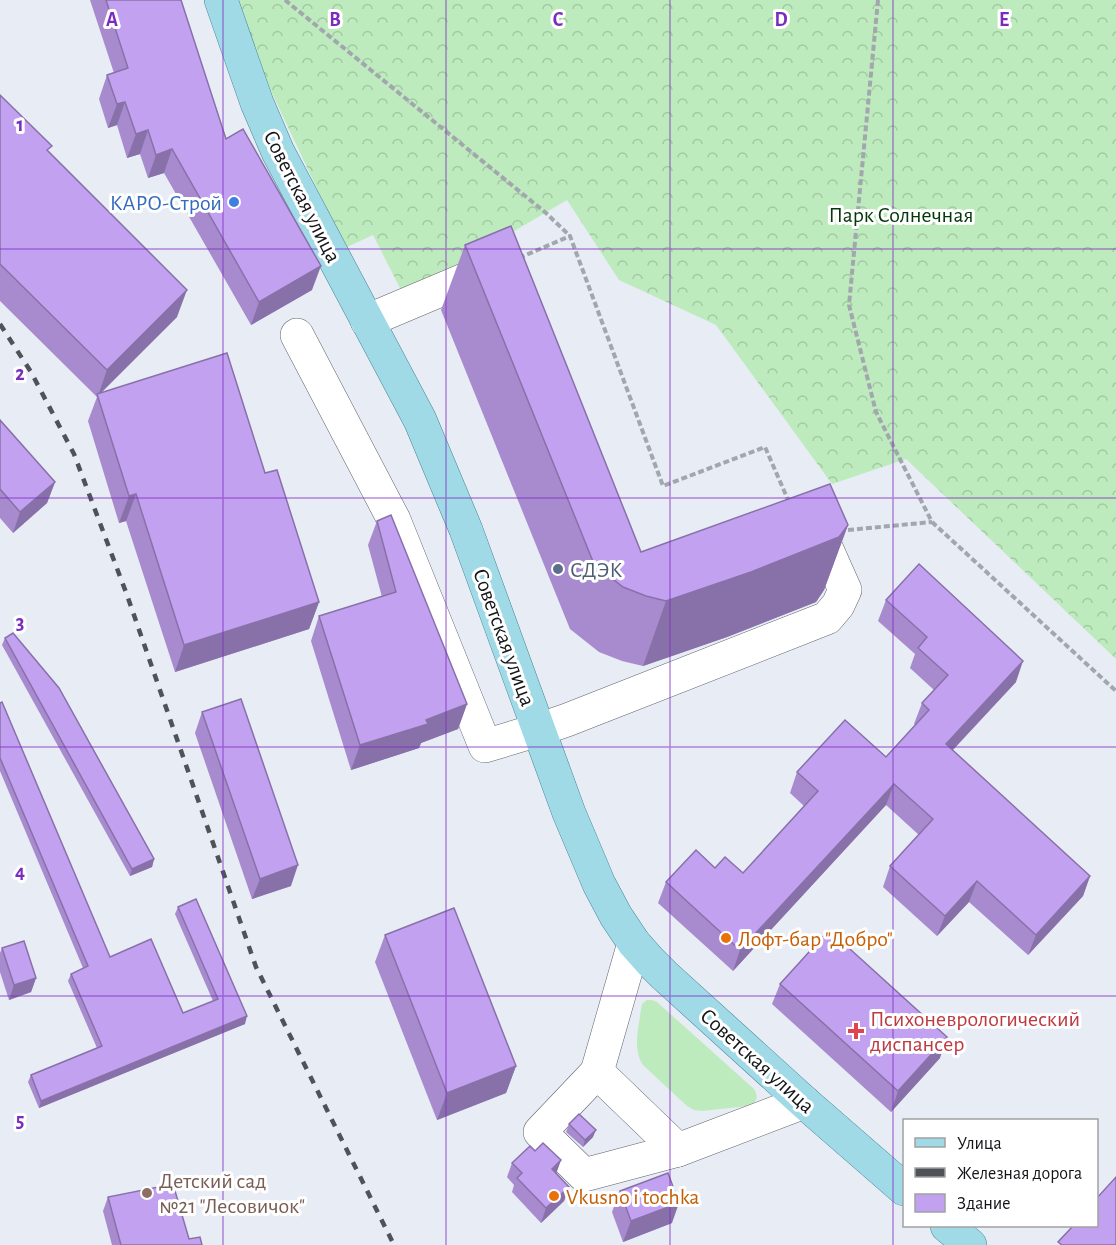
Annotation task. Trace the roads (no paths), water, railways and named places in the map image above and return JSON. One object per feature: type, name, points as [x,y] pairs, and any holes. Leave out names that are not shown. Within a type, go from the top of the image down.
[{"type":"main road","name":"Советская улица","points":[[221,0],[257,103],[278,152],[425,431],[466,530],[569,813],[599,884],[616,916],[634,943],[664,975],[903,1189]]},
{"type":"main road","points":[[948,1227],[970,1245]]},
{"type":"lane","points":[[367,321],[413,301],[515,273]]},
{"type":"lane","points":[[297,335],[394,520],[485,746],[538,730],[826,618],[838,605],[845,590],[804,496],[789,502]]},
{"type":"lane","points":[[634,943],[597,1072],[540,1132],[584,1175],[678,1150],[804,1102]]},
{"type":"lane","points":[[597,1072],[678,1150]]},
{"type":"railway","points":[[0,324],[31,372],[74,454],[127,595],[256,967],[394,1245]]},
{"type":"place","name":"КАРО-Строй","points":[[234,202]]},
{"type":"place","name":"СДЭК","points":[[558,569]]},
{"type":"place","name":"Лофт-бар \"Добро\"","points":[[726,938]]},
{"type":"place","name":"Психоневрологический диспансер","points":[[856,1031]]},
{"type":"place","name":"Детский сад №21 \"Лесовичок\"","points":[[147,1193]]},
{"type":"place","name":"Vkusno i tochka","points":[[554,1196]]},
{"type":"park label","name":"Парк Солнечная","points":[[901,214]]}]
